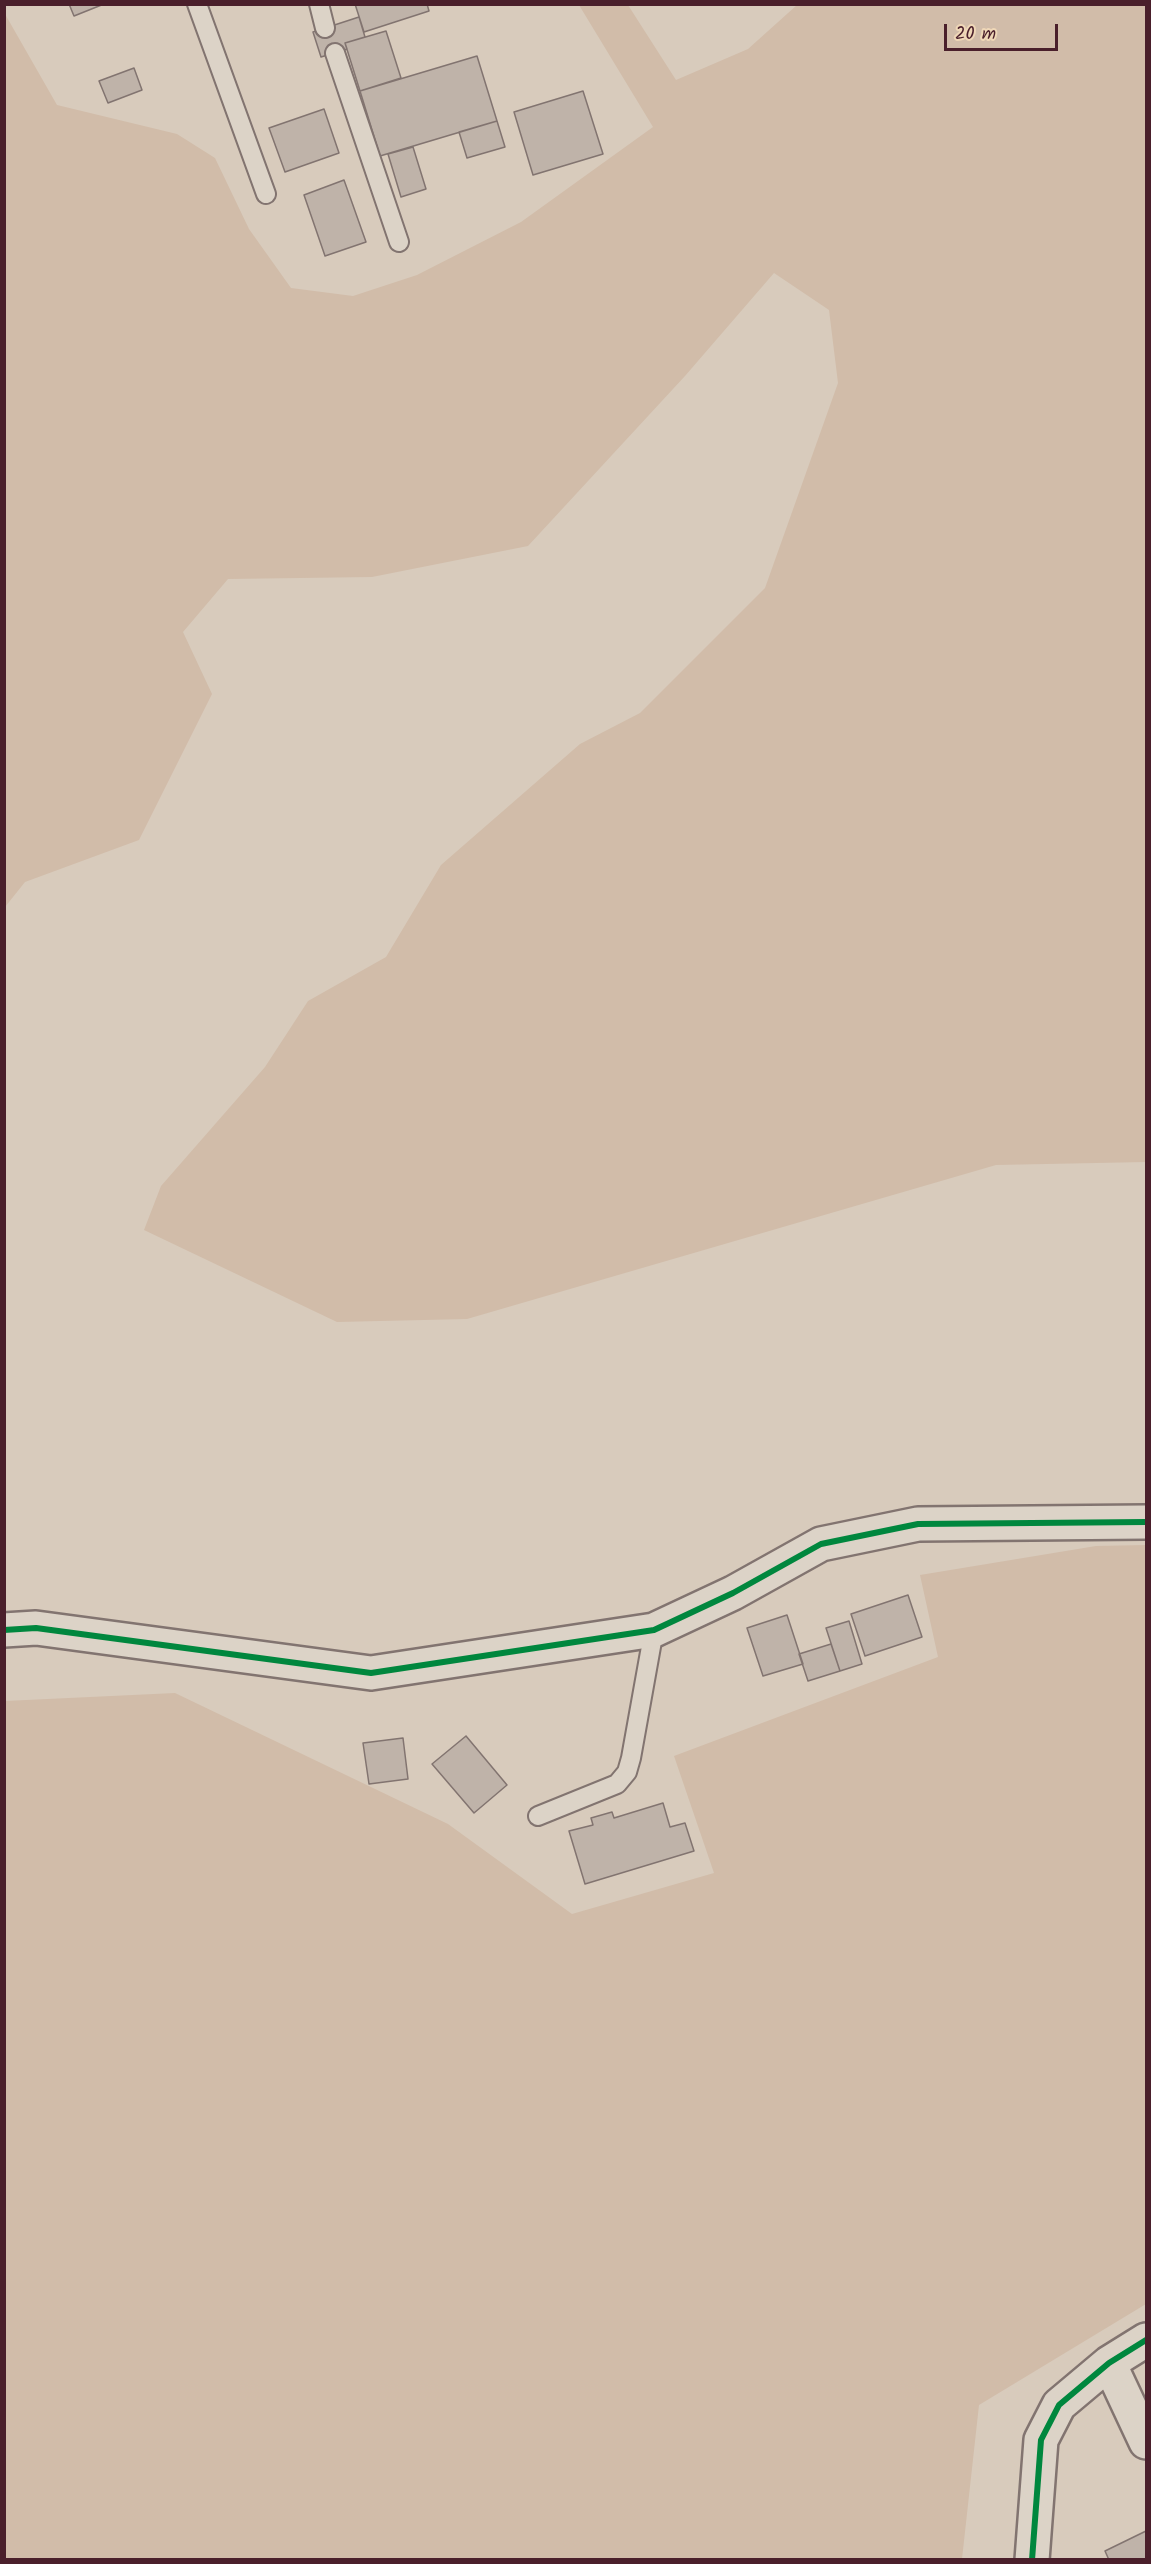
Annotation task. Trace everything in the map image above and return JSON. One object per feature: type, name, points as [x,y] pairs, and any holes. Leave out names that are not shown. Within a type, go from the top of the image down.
[{"type":"street","points":[[4,1630],[36,1628],[371,1672],[654,1630],[733,1593],[821,1544],[918,1524],[1146,1522]]},
{"type":"street","points":[[1032,2559],[1041,2440],[1059,2406],[1109,2363],[1146,2340]]},
{"type":"street","points":[[1109,2363],[1146,2442]]},
{"type":"lane","points":[[197,4],[266,194]]},
{"type":"lane","points":[[319,4],[325,28]]},
{"type":"lane","points":[[334,53],[399,242]]},
{"type":"lane","points":[[538,1816],[617,1784],[627,1772],[654,1630]]},
{"type":"shaded area","points":[[579,5],[628,5],[676,80],[748,49],[797,5],[1146,5],[1146,1162],[996,1165],[467,1319],[337,1322],[144,1230],[161,1186],[265,1067],[308,1001],[386,957],[441,865],[580,744],[640,713],[765,588],[838,383],[829,310],[774,273],[685,376],[528,546],[372,577],[228,579],[183,632],[212,694],[139,840],[25,882],[5,907],[5,14],[57,105],[177,134],[215,158],[249,229],[291,288],[353,296],[417,275],[521,222],[653,127]]},
{"type":"shaded area","points":[[1146,1545],[1146,2304],[979,2405],[962,2559],[5,2559],[5,1701],[175,1693],[448,1824],[572,1914],[714,1873],[674,1756],[938,1657],[920,1575],[1096,1546]]},
{"type":"building","points":[[69,4],[104,4],[74,16]]},
{"type":"building","points":[[355,4],[427,4],[429,11],[364,32]]},
{"type":"building","points":[[359,17],[365,37],[345,43],[347,49],[321,57],[313,32]]},
{"type":"building","points":[[386,31],[401,78],[360,91],[345,43]]},
{"type":"building","points":[[477,56],[497,121],[380,156],[360,91]]},
{"type":"building","points":[[134,68],[142,90],[108,103],[99,81]]},
{"type":"building","points":[[583,91],[603,154],[533,175],[514,112]]},
{"type":"building","points":[[324,109],[339,153],[285,172],[269,128]]},
{"type":"building","points":[[497,121],[505,147],[467,158],[459,132]]},
{"type":"building","points":[[413,147],[426,189],[401,197],[388,154]]},
{"type":"building","points":[[344,180],[366,242],[325,256],[304,195]]},
{"type":"building","points":[[908,1595],[922,1637],[865,1656],[851,1614]]},
{"type":"building","points":[[787,1615],[803,1664],[763,1676],[747,1628]]},
{"type":"building","points":[[849,1621],[862,1664],[840,1671],[826,1628]]},
{"type":"building","points":[[831,1644],[840,1671],[808,1681],[799,1654]]},
{"type":"building","points":[[466,1736],[507,1785],[474,1813],[432,1764]]},
{"type":"building","points":[[403,1738],[408,1779],[369,1784],[363,1743]]},
{"type":"building","points":[[663,1803],[670,1827],[685,1823],[694,1851],[585,1884],[569,1831],[593,1825],[591,1818],[612,1812],[614,1818]]},
{"type":"building","points":[[1146,2531],[1146,2560],[1109,2560],[1105,2551]]},
{"type":"cycle path","points":[[4,1630],[36,1628],[371,1673],[654,1630],[733,1593],[821,1544],[918,1524],[1146,1522]]},
{"type":"cycle path","points":[[1032,2560],[1041,2440],[1059,2405],[1109,2363],[1146,2340]]}]
